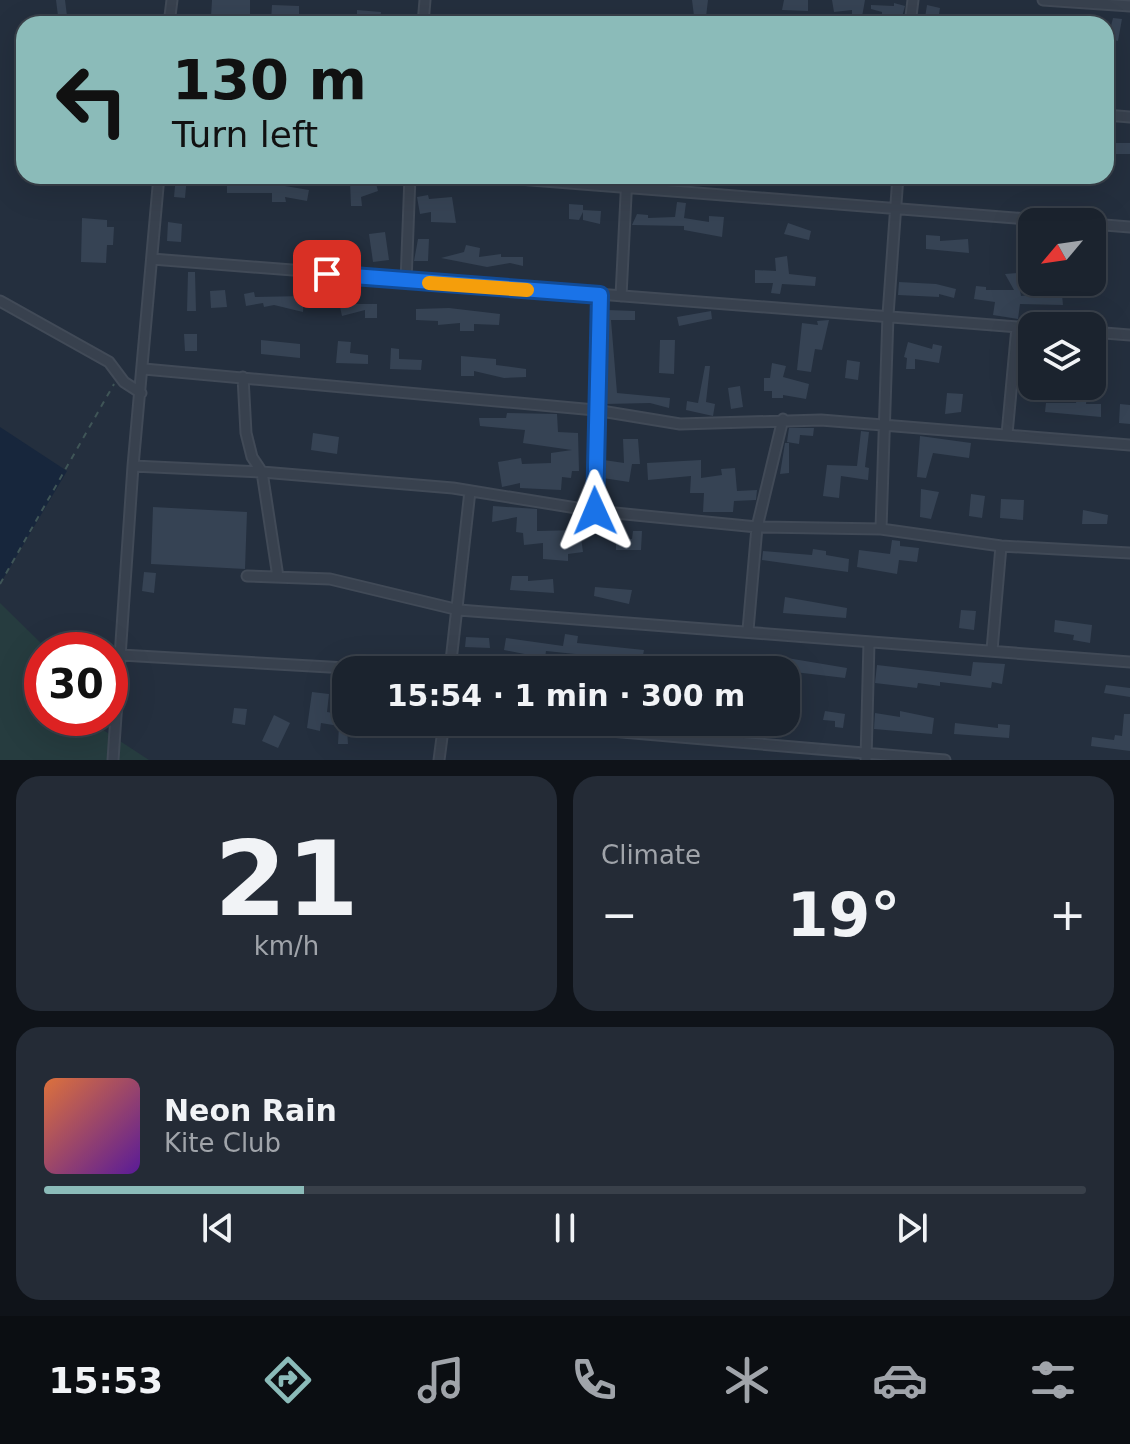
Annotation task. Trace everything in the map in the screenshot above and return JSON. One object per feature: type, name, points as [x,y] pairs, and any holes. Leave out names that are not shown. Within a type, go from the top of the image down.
[{"type":"street","points":[[1043,0],[1130,6]]},
{"type":"street","points":[[122,632],[133,466],[158,184]]},
{"type":"street","points":[[406,282],[410,184]]},
{"type":"street","points":[[621,296],[626,184]]},
{"type":"street","points":[[655,184],[1018,218]]},
{"type":"street","points":[[881,529],[888,315],[898,184]]},
{"type":"street","points":[[1106,225],[1130,227]]},
{"type":"street","points":[[152,259],[406,282],[888,315],[1017,327],[1007,434]]},
{"type":"street","points":[[595,511],[600,295]]},
{"type":"street","points":[[0,301],[109,362],[141,393]]},
{"type":"street","points":[[1106,333],[1130,335]]},
{"type":"street","points":[[144,369],[595,410],[680,424],[783,419],[886,423],[1130,445]]},
{"type":"street","points":[[243,377],[246,433],[252,457],[262,472],[278,577]]},
{"type":"street","points":[[748,630],[757,527],[783,419]]},
{"type":"street","points":[[133,466],[262,472],[470,491],[595,511],[757,527],[881,529],[1001,546],[1130,553]]},
{"type":"street","points":[[452,656],[470,491]]},
{"type":"street","points":[[992,650],[1001,546]]},
{"type":"street","points":[[247,576],[330,579],[459,610],[1130,662]]},
{"type":"street","points":[[867,758],[869,642]]},
{"type":"street","points":[[128,655],[332,667]]},
{"type":"street","points":[[113,760],[115,736]]},
{"type":"street","points":[[439,760],[442,736]]},
{"type":"street","points":[[646,736],[867,758],[945,760]]},
{"type":"path","points":[[0,584],[102,410],[118,373]]},
{"type":"green space","points":[[0,603],[30,632],[24,632],[24,736],[112,736],[149,760],[0,760]]},
{"type":"water","points":[[0,427],[67,471],[0,584]]},
{"type":"building","points":[[56,0],[65,0],[67,16],[58,16]]},
{"type":"building","points":[[212,0],[250,0],[250,16],[211,16]]},
{"type":"building","points":[[692,0],[708,0],[706,16],[694,16]]},
{"type":"building","points":[[784,0],[808,0],[808,11],[782,10]]},
{"type":"building","points":[[832,0],[865,0],[862,16],[852,16],[852,10],[834,12]]},
{"type":"building","points":[[894,3],[905,6],[902,16],[882,16],[882,12],[871,9],[871,5],[894,6]]},
{"type":"building","points":[[272,5],[299,6],[299,16],[271,16]]},
{"type":"building","points":[[927,5],[940,8],[939,14],[989,16],[925,16]]},
{"type":"building","points":[[357,10],[381,12],[381,16],[357,16]]},
{"type":"building","points":[[1114,18],[1122,19],[1118,41],[1114,40]]},
{"type":"building","points":[[1114,143],[1130,143],[1130,154],[1114,154]]},
{"type":"building","points":[[175,184],[186,184],[185,198],[174,197]]},
{"type":"building","points":[[227,184],[285,184],[309,190],[307,201],[285,197],[286,202],[272,202],[272,193],[227,193]]},
{"type":"building","points":[[350,184],[376,184],[378,191],[361,197],[362,206],[351,206]]},
{"type":"building","points":[[428,195],[429,199],[452,197],[456,223],[431,222],[431,212],[420,214],[417,197]]},
{"type":"building","points":[[677,202],[686,203],[684,218],[709,222],[709,216],[724,217],[722,237],[684,230],[684,226],[632,225],[637,214],[648,215],[648,218],[675,217]]},
{"type":"building","points":[[569,204],[583,205],[583,210],[601,211],[600,224],[583,220],[583,212],[579,220],[569,219]]},
{"type":"building","points":[[82,218],[107,220],[107,227],[114,227],[113,245],[107,245],[106,263],[81,262]]},
{"type":"building","points":[[168,222],[182,224],[181,242],[167,241]]},
{"type":"building","points":[[788,223],[811,231],[809,240],[784,234]]},
{"type":"building","points":[[385,232],[389,260],[373,262],[369,234]]},
{"type":"building","points":[[926,235],[940,236],[940,241],[968,239],[969,253],[926,249]]},
{"type":"building","points":[[418,239],[429,239],[428,261],[414,261]]},
{"type":"building","points":[[466,245],[480,248],[479,257],[501,254],[501,257],[523,257],[523,266],[510,263],[487,267],[441,258],[464,252]]},
{"type":"building","points":[[787,256],[789,274],[816,277],[815,286],[782,284],[780,294],[771,293],[773,283],[755,283],[755,270],[776,271],[775,258]]},
{"type":"building","points":[[188,272],[195,272],[196,311],[187,311]]},
{"type":"building","points":[[1017,273],[1018,296],[1062,296],[1063,305],[1020,304],[1018,319],[993,315],[995,302],[974,299],[976,286],[986,287],[986,290],[1014,290],[1005,274]]},
{"type":"building","points":[[899,282],[936,284],[956,289],[954,298],[939,294],[939,297],[898,295]]},
{"type":"building","points":[[225,290],[227,307],[211,308],[210,291]]},
{"type":"building","points":[[254,292],[255,297],[304,296],[303,312],[274,305],[264,307],[263,303],[246,306],[244,294]]},
{"type":"building","points":[[377,304],[377,318],[365,318],[365,310],[342,316],[340,307]]},
{"type":"building","points":[[449,308],[500,314],[499,325],[474,324],[474,331],[460,331],[460,323],[438,325],[438,321],[416,320],[416,309]]},
{"type":"building","points":[[607,310],[635,311],[635,320],[611,320],[617,393],[670,398],[669,408],[650,403],[605,404]]},
{"type":"building","points":[[711,311],[712,319],[679,326],[677,317]]},
{"type":"building","points":[[829,320],[822,350],[815,349],[811,372],[797,370],[802,323],[818,325],[817,321]]},
{"type":"building","points":[[184,334],[197,334],[197,351],[185,351]]},
{"type":"building","points":[[261,340],[300,344],[300,358],[261,354]]},
{"type":"building","points":[[660,340],[675,340],[674,374],[659,373]]},
{"type":"building","points":[[338,341],[351,342],[350,353],[368,355],[368,364],[336,363]]},
{"type":"building","points":[[908,342],[932,349],[933,344],[942,346],[939,363],[915,359],[915,369],[906,369],[907,358],[904,357]]},
{"type":"building","points":[[391,348],[399,349],[399,359],[422,360],[421,370],[390,369]]},
{"type":"building","points":[[461,356],[496,359],[496,365],[526,369],[526,377],[504,378],[474,371],[474,376],[461,376]]},
{"type":"building","points":[[847,360],[860,362],[858,380],[845,378]]},
{"type":"building","points":[[772,363],[786,366],[783,377],[809,384],[806,399],[783,395],[783,398],[772,398],[772,391],[764,391],[764,378],[770,378]]},
{"type":"building","points":[[705,366],[710,366],[706,402],[715,404],[713,416],[686,410],[687,401],[698,403]]},
{"type":"building","points":[[740,386],[743,407],[731,409],[728,388]]},
{"type":"building","points":[[947,393],[963,394],[961,412],[945,414]]},
{"type":"building","points":[[1076,400],[1086,400],[1086,404],[1101,404],[1101,417],[1045,412],[1046,403],[1076,403]]},
{"type":"building","points":[[1120,404],[1130,405],[1130,424],[1119,423]]},
{"type":"building","points":[[507,413],[557,414],[558,432],[578,433],[579,471],[572,471],[571,478],[562,477],[561,490],[520,488],[520,483],[502,487],[498,462],[521,458],[522,464],[551,463],[551,453],[572,450],[523,443],[525,430],[480,426],[479,418],[506,418]]},
{"type":"building","points":[[789,428],[814,428],[813,436],[800,435],[799,444],[787,442]]},
{"type":"building","points":[[861,431],[869,432],[865,467],[869,468],[868,480],[841,476],[839,498],[823,496],[827,465],[857,466]]},
{"type":"building","points":[[313,433],[339,437],[337,454],[311,450]]},
{"type":"building","points":[[920,436],[971,443],[969,458],[933,453],[926,478],[917,477]]},
{"type":"building","points":[[623,439],[638,439],[640,464],[632,464],[629,482],[603,478],[604,460],[624,463]]},
{"type":"building","points":[[785,443],[789,443],[789,473],[780,474]]},
{"type":"building","points":[[701,460],[701,478],[722,475],[721,469],[735,468],[737,491],[757,490],[756,500],[734,501],[733,512],[703,512],[704,493],[690,493],[691,476],[648,480],[647,463]]},
{"type":"building","points":[[921,489],[939,492],[931,519],[920,517]]},
{"type":"building","points":[[971,494],[985,496],[982,518],[969,516]]},
{"type":"building","points":[[1001,499],[1024,500],[1023,520],[1000,518]]},
{"type":"building","points":[[493,506],[537,509],[537,531],[580,530],[583,552],[568,554],[568,561],[543,559],[543,543],[524,545],[523,533],[516,532],[517,517],[492,522]]},
{"type":"building","points":[[153,507],[247,512],[245,569],[151,564]]},
{"type":"building","points":[[1083,510],[1108,515],[1107,524],[1082,524]]},
{"type":"building","points":[[633,531],[642,531],[641,550],[616,550],[616,539],[632,539]]},
{"type":"building","points":[[892,540],[900,541],[900,546],[919,548],[917,562],[899,560],[897,574],[857,567],[859,550],[890,554]]},
{"type":"building","points":[[813,549],[849,559],[848,572],[762,560],[763,551],[812,555]]},
{"type":"building","points":[[144,572],[156,573],[154,593],[142,591]]},
{"type":"building","points":[[512,576],[528,576],[528,581],[553,579],[554,593],[510,590]]},
{"type":"building","points":[[595,587],[632,590],[629,604],[594,596]]},
{"type":"building","points":[[785,597],[847,608],[846,618],[783,613]]},
{"type":"building","points":[[961,610],[976,611],[974,630],[959,628]]},
{"type":"building","points":[[1055,620],[1092,625],[1090,643],[1073,640],[1074,635],[1054,632]]},
{"type":"building","points":[[565,634],[578,636],[577,643],[644,650],[643,656],[595,656],[546,651],[545,656],[535,656],[504,650],[506,638],[563,646]]},
{"type":"building","points":[[466,637],[489,638],[490,648],[465,647]]},
{"type":"building","points":[[800,660],[847,668],[845,678],[800,673]]},
{"type":"building","points":[[973,662],[1005,664],[1002,684],[992,682],[991,688],[940,682],[940,686],[918,683],[917,688],[875,683],[877,665],[971,676]]},
{"type":"building","points":[[1106,685],[1130,688],[1130,697],[1104,693]]},
{"type":"building","points":[[312,692],[329,694],[327,712],[332,713],[332,725],[321,723],[320,731],[307,728]]},
{"type":"building","points":[[234,708],[247,709],[245,725],[232,723]]},
{"type":"building","points":[[825,711],[845,714],[843,728],[835,727],[835,721],[823,720]]},
{"type":"building","points":[[900,711],[934,718],[932,734],[874,729],[875,713],[900,717]]},
{"type":"building","points":[[1124,714],[1130,714],[1130,751],[1091,746],[1092,737],[1114,740],[1115,735],[1122,736]]},
{"type":"building","points":[[274,715],[290,723],[278,748],[262,741]]},
{"type":"building","points":[[955,723],[998,728],[998,724],[1010,725],[1009,738],[954,734]]},
{"type":"building","points":[[338,736],[347,736],[348,744],[338,744]]},
{"type":"slow traffic","points":[[429,283],[527,290]]},
{"type":"route","points":[[327,274],[600,295],[595,511]]}]
